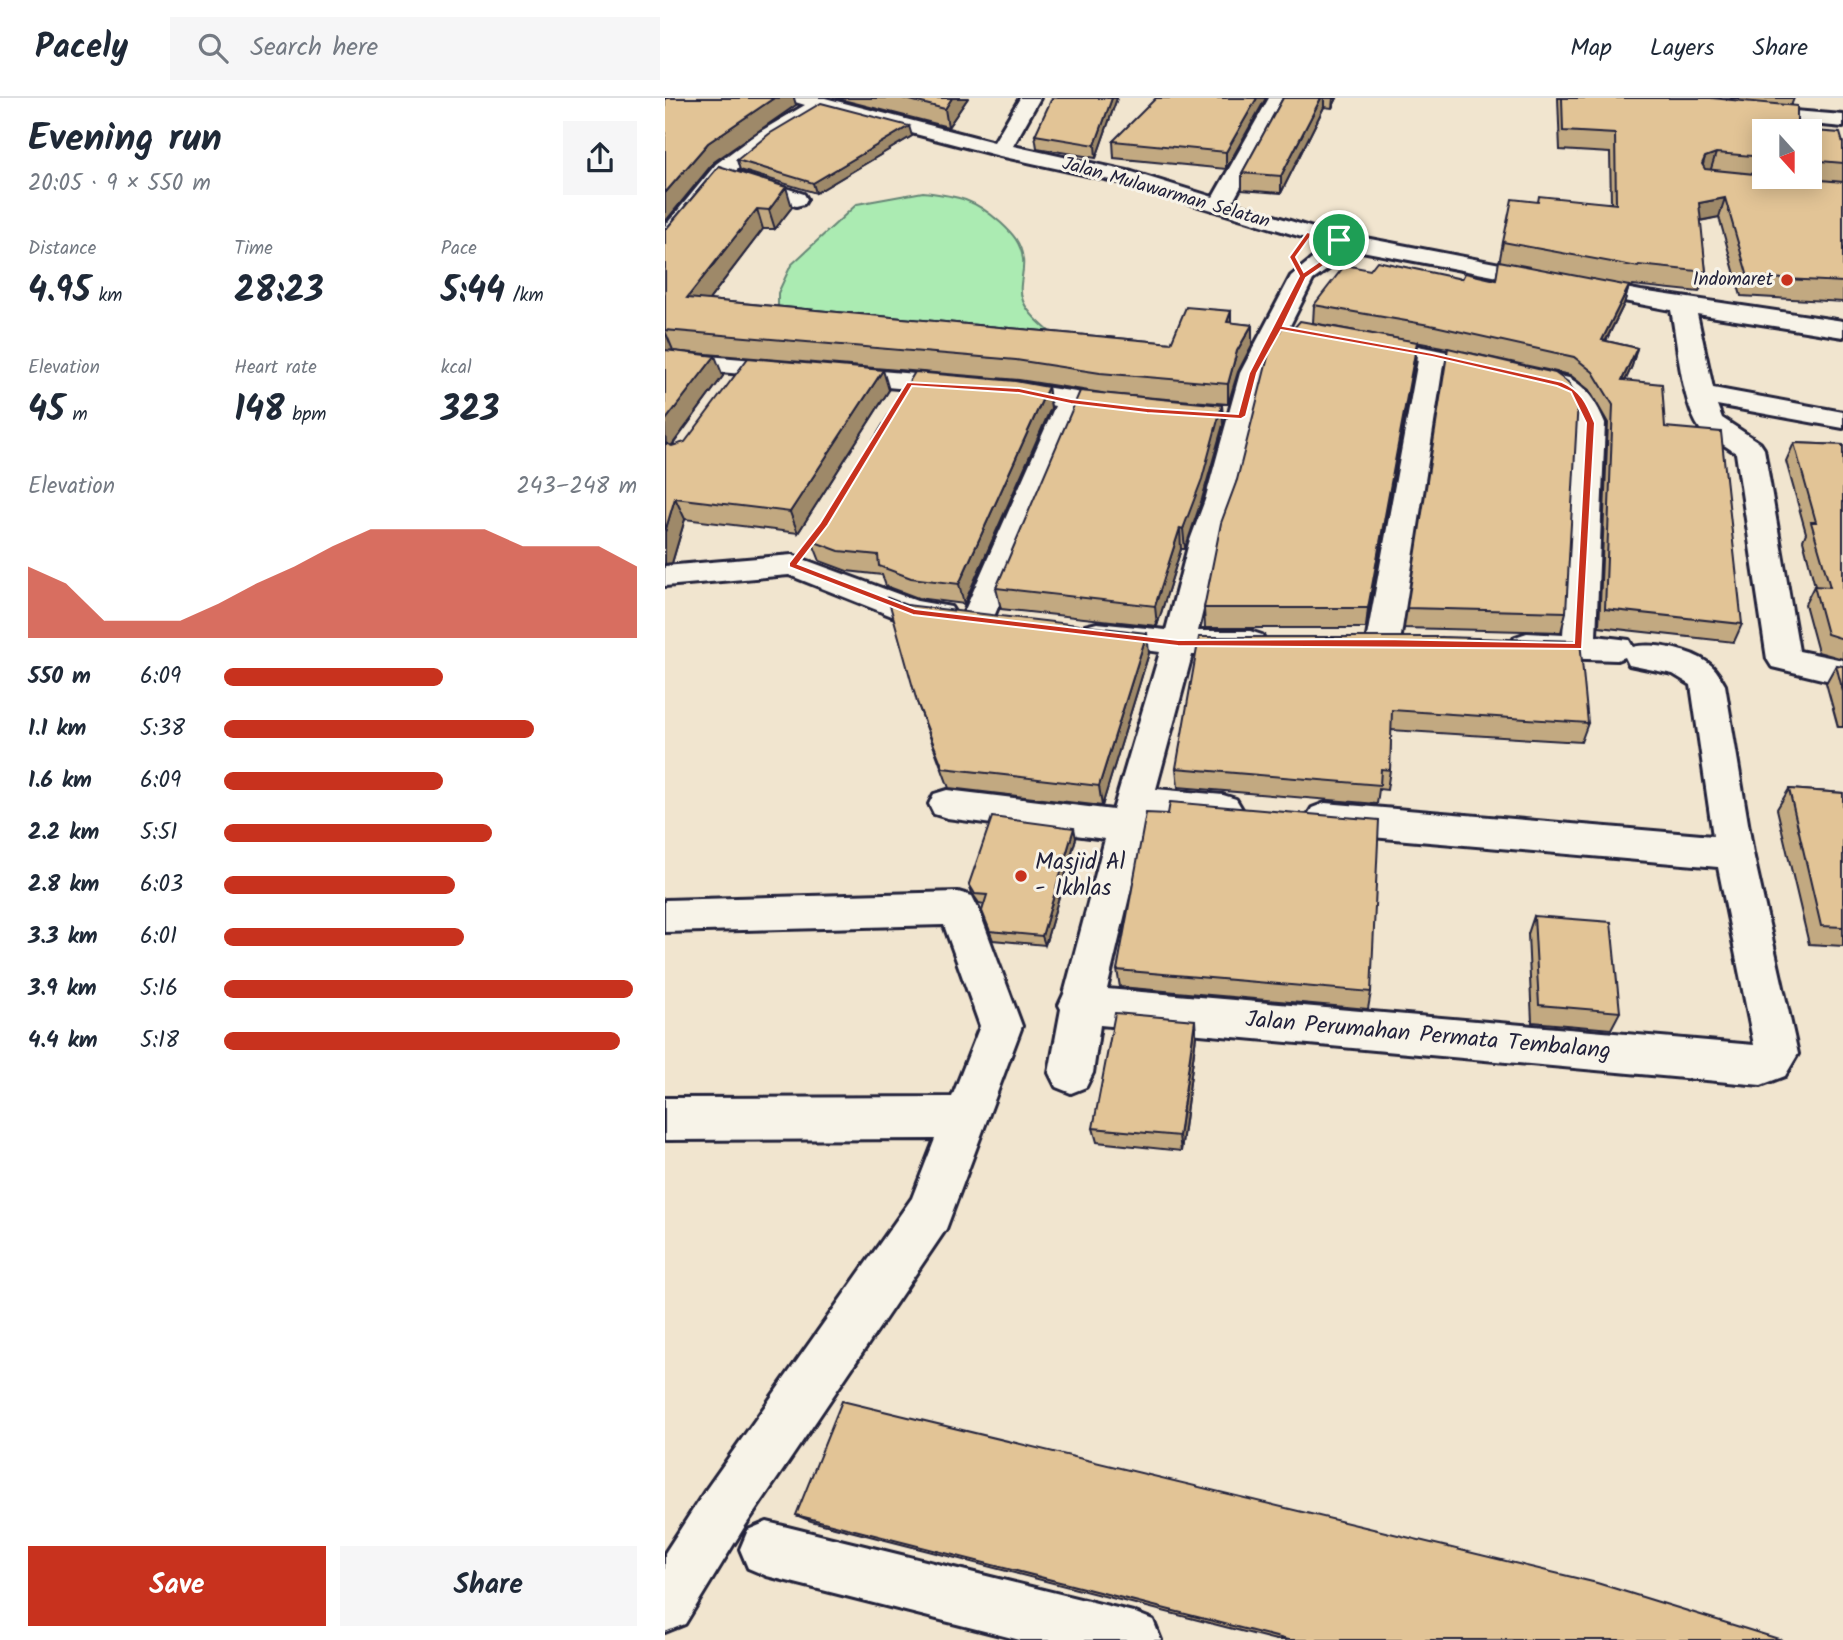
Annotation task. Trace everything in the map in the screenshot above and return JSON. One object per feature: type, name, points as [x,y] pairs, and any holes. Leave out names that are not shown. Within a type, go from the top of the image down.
[{"type":"street","points":[[1000,150],[1030,98]]},
{"type":"street","points":[[1219,206],[1279,98]]},
{"type":"street","points":[[665,241],[721,174],[763,138],[817,100]]},
{"type":"street","name":"Jalan Mulawarman Selatan","points":[[817,100],[1000,150],[1123,177],[1309,234],[1683,305],[1843,329]]},
{"type":"street","points":[[1727,111],[1843,121]]},
{"type":"street","points":[[721,174],[796,199]]},
{"type":"street","points":[[1071,1073],[1080,1006],[1108,888],[1132,814],[1178,643],[1228,415],[1253,373],[1291,330],[1303,276],[1292,257],[1309,234]]},
{"type":"street","points":[[1303,276],[1326,260],[1339,240]]},
{"type":"street","points":[[1683,305],[1701,394],[1710,423],[1750,449],[1784,659],[1843,672]]},
{"type":"street","points":[[1342,339],[1432,355],[1559,384],[1574,390],[1591,423],[1579,646]]},
{"type":"street","points":[[1416,643],[1369,642],[1432,355]]},
{"type":"street","points":[[673,360],[739,378],[903,395],[1019,391],[1147,411]]},
{"type":"street","points":[[1701,394],[1841,420]]},
{"type":"street","points":[[665,576],[799,556],[913,612],[990,621],[1071,401]]},
{"type":"street","points":[[1750,449],[1779,431],[1841,420]]},
{"type":"street","points":[[1067,631],[1178,643],[1287,643]]},
{"type":"street","name":"Jalan Perumahan Permata Tembalang","points":[[1080,1006],[1761,1065],[1770,1062],[1777,1054],[1734,853],[1704,678],[1690,666],[1629,652],[1579,646],[1503,644]]},
{"type":"street","points":[[947,804],[1132,814],[1274,813],[1734,853]]},
{"type":"street","points":[[665,916],[958,908],[1001,1026],[929,1213],[724,1510],[665,1604]]},
{"type":"street","points":[[665,1119],[965,1118]]},
{"type":"street","points":[[767,1549],[1133,1640]]},
{"type":"green space","points":[[923,192],[956,197],[974,204],[1009,231],[1022,253],[1023,301],[1034,317],[1059,340],[778,307],[778,293],[791,265],[857,204]]},
{"type":"building","points":[[665,98],[774,98],[708,143],[665,193]]},
{"type":"building","points":[[902,98],[952,98],[945,109]]},
{"type":"building","points":[[1052,98],[1112,98],[1095,145],[1035,135]]},
{"type":"building","points":[[1156,98],[1257,98],[1226,152],[1113,141]]},
{"type":"building","points":[[1283,98],[1321,98],[1281,176],[1242,173]]},
{"type":"building","points":[[1562,98],[1711,98],[1797,106],[1797,119],[1752,119],[1752,156],[1716,153],[1705,157],[1702,164],[1705,169],[1752,174],[1752,189],[1822,189],[1822,180],[1843,182],[1843,282],[1748,277],[1725,198],[1699,203],[1706,272],[1638,267],[1503,242],[1512,199],[1538,202],[1539,196],[1616,204],[1615,134],[1563,131]]},
{"type":"building","points":[[821,103],[909,126],[813,183],[737,160],[769,134]]},
{"type":"building","points":[[1822,132],[1840,133],[1843,163],[1822,161]]},
{"type":"building","points":[[719,166],[786,187],[769,210],[757,209],[687,298],[1171,343],[1186,307],[1231,311],[1227,322],[1252,325],[1237,351],[1228,384],[1100,373],[1016,360],[665,330],[665,228]]},
{"type":"building","points":[[1377,261],[1462,279],[1465,273],[1496,280],[1499,261],[1629,286],[1602,340],[1637,348],[1622,380],[1662,384],[1665,427],[1721,432],[1742,624],[1605,609],[1613,405],[1593,372],[1574,357],[1435,326],[1314,305],[1345,265],[1370,270]]},
{"type":"building","points":[[1300,321],[1417,342],[1368,608],[1204,608],[1221,523],[1237,480],[1269,353],[1282,327],[1294,328]]},
{"type":"building","points":[[1448,348],[1555,373],[1569,383],[1578,400],[1566,612],[1407,608]]},
{"type":"building","points":[[665,350],[715,356],[665,421]]},
{"type":"building","points":[[748,358],[883,370],[790,512],[675,498],[665,532],[665,443],[672,446],[685,442]]},
{"type":"building","points":[[915,372],[1015,381],[1048,387],[959,584],[911,578],[879,566],[878,555],[839,551],[812,541]]},
{"type":"building","points":[[1080,391],[1222,405],[1202,479],[1183,529],[1180,528],[1155,606],[996,588]]},
{"type":"building","points":[[1794,443],[1843,445],[1843,639],[1827,634],[1814,586],[1830,587],[1811,522],[1816,522]]},
{"type":"building","points":[[888,598],[906,605],[1147,633],[1099,786],[943,768],[917,702]]},
{"type":"building","points":[[1199,637],[1442,637],[1580,641],[1588,723],[1392,710],[1390,770],[1381,769],[1380,785],[1176,768]]},
{"type":"building","points":[[1836,665],[1843,666],[1843,692]]},
{"type":"building","points":[[1789,789],[1843,793],[1843,927],[1821,926]]},
{"type":"building","points":[[1170,802],[1379,820],[1371,992],[1117,970],[1146,813],[1168,814]]},
{"type":"building","name":"Masjid Al - Ikhlas","points":[[992,817],[1074,828],[1042,936],[990,931],[982,911],[987,895],[975,894],[969,884]]},
{"type":"building","points":[[1534,916],[1611,922],[1620,1012],[1539,1005]]},
{"type":"building","points":[[1115,1013],[1195,1020],[1179,1136],[1093,1128]]},
{"type":"building","points":[[842,1401],[1597,1583],[1782,1640],[1288,1640],[796,1515]]},
{"type":"place","name":"Indomaret","points":[[1787,280]]},
{"type":"place","name":"Masjid Al - Ikhlas","points":[[1021,876]]},
{"type":"route","points":[[1339,240],[1309,234],[1292,257],[1303,276],[1278,327],[1432,355],[1559,384],[1574,390],[1582,402],[1591,423],[1579,646],[1383,642],[1178,643],[913,612],[792,565],[824,525],[910,383],[1019,391],[1147,411],[1241,416],[1253,373],[1303,276],[1326,260],[1339,240]]}]
